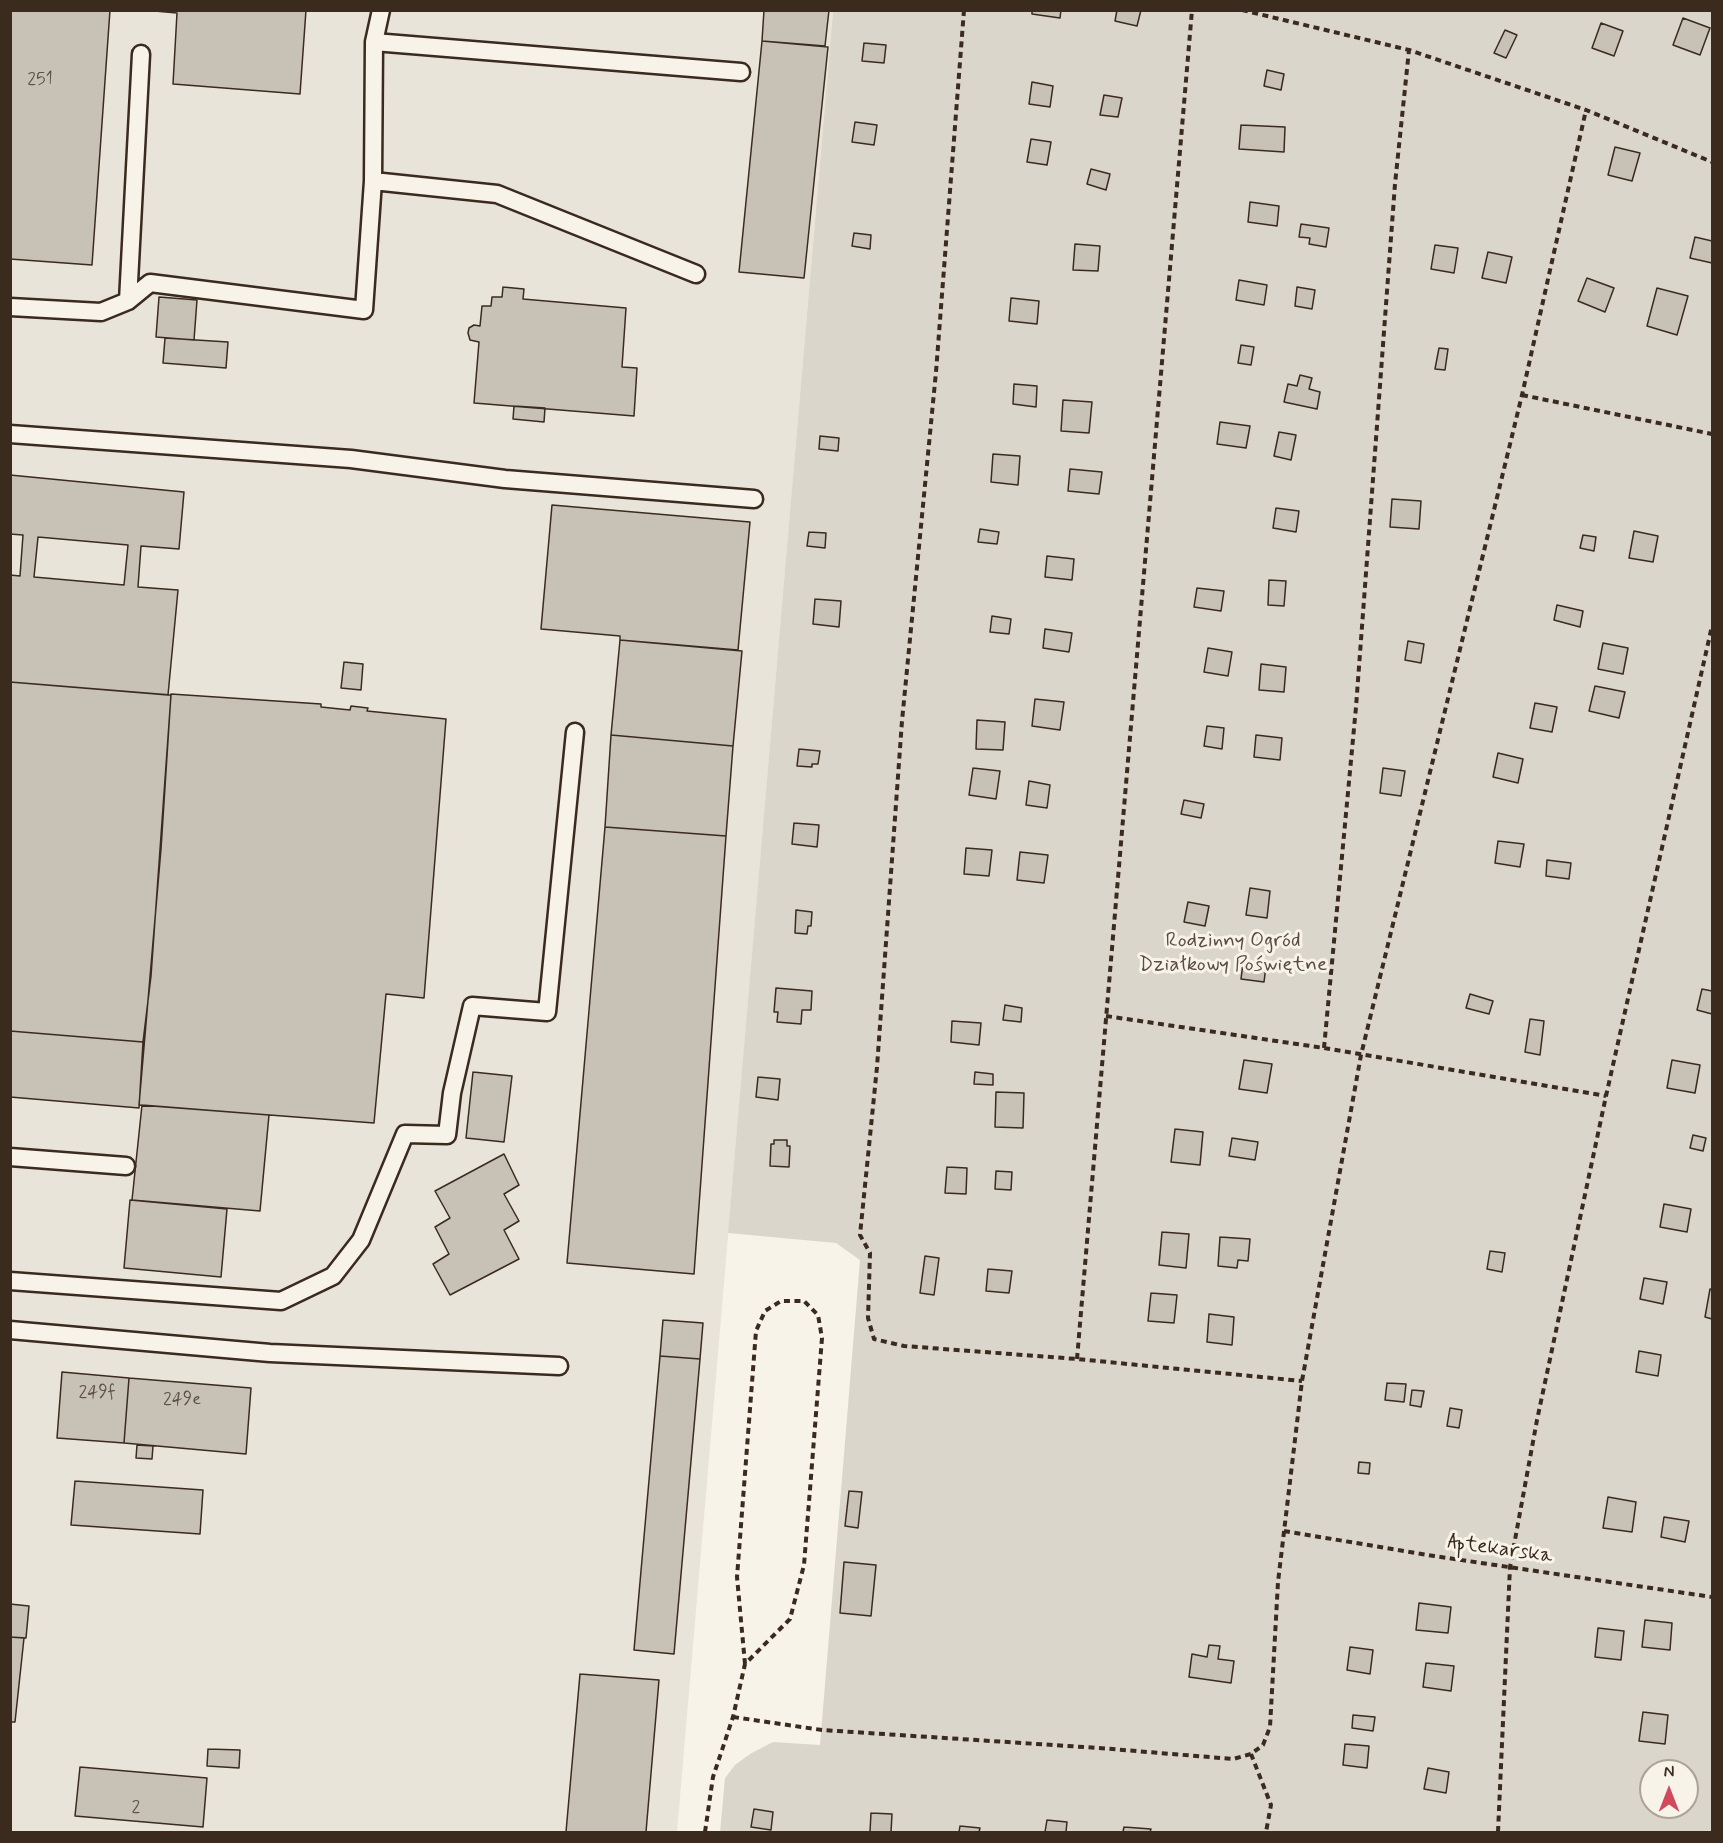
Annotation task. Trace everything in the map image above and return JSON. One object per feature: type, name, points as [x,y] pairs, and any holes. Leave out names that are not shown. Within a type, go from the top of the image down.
[{"type":"lane","points":[[10,307],[101,312],[128,301],[150,283],[364,310],[372,181],[374,42],[381,10]]},
{"type":"lane","points":[[374,42],[741,72]]},
{"type":"lane","points":[[128,301],[141,54]]},
{"type":"lane","points":[[372,181],[497,194],[696,274]]},
{"type":"lane","points":[[10,434],[351,459],[505,479],[754,499]]},
{"type":"lane","points":[[10,1281],[281,1301],[333,1276],[361,1240],[405,1134],[447,1135],[453,1093],[472,1006],[547,1012],[575,732]]},
{"type":"lane","points":[[10,1157],[126,1166]]},
{"type":"lane","points":[[10,1330],[270,1353],[559,1366]]},
{"type":"path","points":[[964,10],[936,372],[902,721],[877,1067],[860,1235],[870,1253],[868,1318],[874,1339],[904,1346],[1077,1359],[1302,1381]]},
{"type":"path","points":[[1077,1359],[1192,10]]},
{"type":"path","points":[[1242,10],[1409,50],[1586,111],[1713,162]]},
{"type":"path","points":[[1324,1048],[1356,707],[1395,184],[1409,50]]},
{"type":"path","points":[[733,1717],[822,1730],[1233,1758],[1251,1754],[1263,1745],[1270,1727],[1278,1582],[1302,1381],[1361,1054],[1522,395],[1586,111]]},
{"type":"path","points":[[1522,395],[1713,434]]},
{"type":"path","points":[[1498,1833],[1510,1567],[1537,1420],[1606,1096],[1713,626]]},
{"type":"path","points":[[1106,1016],[1324,1048],[1606,1096]]},
{"type":"path","points":[[705,1833],[712,1777],[733,1717],[745,1664],[737,1577],[756,1331],[765,1311],[781,1301],[804,1301],[818,1315],[822,1338],[804,1565],[790,1619],[745,1664]]},
{"type":"path","name":"Aptekarska","points":[[1284,1531],[1713,1597]]},
{"type":"path","points":[[1251,1754],[1271,1806],[1266,1833]]},
{"type":"shaded area","points":[[11,11],[833,11],[677,1832],[11,1832]]},
{"type":"green space","name":"Rodzinny Ogród Działkowy Poświętne","points":[[833,11],[1712,11],[1712,1832],[720,1832],[725,1778],[735,1765],[773,1742],[820,1745],[860,1260],[836,1243],[728,1233]]},
{"type":"building","points":[[10,10],[110,10],[92,265],[10,259]]},
{"type":"building","points":[[143,10],[306,10],[300,94],[173,84],[177,13]]},
{"type":"building","points":[[764,10],[829,10],[825,46],[762,41]]},
{"type":"building","points":[[1032,10],[1061,10],[1060,18],[1032,14]]},
{"type":"building","points":[[1117,10],[1141,10],[1137,26],[1115,21]]},
{"type":"building","points":[[1683,18],[1710,28],[1700,55],[1673,45]]},
{"type":"building","points":[[1601,23],[1623,31],[1614,56],[1592,48]]},
{"type":"building","points":[[1505,30],[1517,35],[1506,58],[1494,53]]},
{"type":"building","points":[[762,41],[828,47],[804,278],[739,272]]},
{"type":"building","points":[[864,43],[886,45],[884,63],[862,61]]},
{"type":"building","points":[[1267,70],[1284,74],[1281,90],[1264,86]]},
{"type":"building","points":[[1032,82],[1053,86],[1050,107],[1029,104]]},
{"type":"building","points":[[1104,95],[1122,98],[1118,117],[1100,115]]},
{"type":"building","points":[[855,122],[877,125],[874,145],[852,142]]},
{"type":"building","points":[[1241,125],[1285,127],[1284,152],[1239,149]]},
{"type":"building","points":[[1031,139],[1051,142],[1047,165],[1027,162]]},
{"type":"building","points":[[1615,147],[1640,153],[1632,181],[1608,175]]},
{"type":"building","points":[[1091,169],[1110,174],[1106,190],[1087,184]]},
{"type":"building","points":[[1250,202],[1279,206],[1277,226],[1248,222]]},
{"type":"building","points":[[1301,224],[1329,228],[1326,247],[1309,244],[1310,238],[1299,237]]},
{"type":"building","points":[[854,233],[871,235],[870,249],[852,246]]},
{"type":"building","points":[[1695,237],[1712,241],[1712,263],[1690,258]]},
{"type":"building","points":[[1075,244],[1100,246],[1098,271],[1073,270]]},
{"type":"building","points":[[1435,245],[1458,248],[1454,273],[1431,269]]},
{"type":"building","points":[[1488,252],[1512,257],[1506,283],[1482,278]]},
{"type":"building","points":[[1587,278],[1614,288],[1605,312],[1578,301]]},
{"type":"building","points":[[1239,280],[1267,285],[1264,305],[1236,300]]},
{"type":"building","points":[[503,287],[524,289],[523,299],[626,308],[622,367],[637,368],[634,416],[474,403],[479,342],[470,340],[469,328],[474,325],[480,326],[482,306],[491,306],[492,297],[502,297]]},
{"type":"building","points":[[1297,287],[1315,290],[1312,309],[1295,306]]},
{"type":"building","points":[[1657,288],[1688,296],[1677,335],[1647,326]]},
{"type":"building","points":[[159,297],[197,300],[194,340],[156,337]]},
{"type":"building","points":[[1011,298],[1039,301],[1037,324],[1009,321]]},
{"type":"building","points":[[165,338],[228,342],[226,368],[163,363]]},
{"type":"building","points":[[1241,345],[1254,347],[1251,365],[1238,363]]},
{"type":"building","points":[[1439,348],[1448,349],[1445,370],[1435,369]]},
{"type":"building","points":[[1300,375],[1312,378],[1309,389],[1320,392],[1317,409],[1284,402],[1288,384],[1297,386]]},
{"type":"building","points":[[1014,384],[1037,386],[1036,407],[1013,404]]},
{"type":"building","points":[[1063,400],[1092,402],[1089,433],[1061,431]]},
{"type":"building","points":[[514,406],[545,408],[544,422],[513,419]]},
{"type":"building","points":[[1220,422],[1250,426],[1246,448],[1217,444]]},
{"type":"building","points":[[1279,432],[1296,435],[1291,460],[1274,456]]},
{"type":"building","points":[[820,436],[839,438],[838,451],[819,449]]},
{"type":"building","points":[[993,454],[1020,456],[1018,485],[991,482]]},
{"type":"building","points":[[1070,469],[1102,472],[1099,494],[1068,491]]},
{"type":"building","points":[[10,475],[184,492],[179,549],[141,546],[138,587],[178,590],[168,695],[10,682],[10,575],[20,576],[23,535],[10,534]],"holes":[[[38,537],[128,545],[124,585],[34,577]]]},
{"type":"building","points":[[1392,499],[1421,501],[1419,529],[1390,527]]},
{"type":"building","points":[[552,505],[750,522],[738,650],[620,640],[620,636],[541,629]]},
{"type":"building","points":[[1276,508],[1299,511],[1296,532],[1273,528]]},
{"type":"building","points":[[980,529],[999,532],[997,544],[978,542]]},
{"type":"building","points":[[1634,531],[1658,536],[1653,562],[1629,558]]},
{"type":"building","points":[[809,532],[826,533],[825,548],[807,546]]},
{"type":"building","points":[[1583,535],[1596,537],[1594,551],[1580,548]]},
{"type":"building","points":[[1047,556],[1074,559],[1072,580],[1045,577]]},
{"type":"building","points":[[1269,580],[1286,581],[1284,606],[1268,605]]},
{"type":"building","points":[[1197,588],[1224,591],[1221,611],[1194,607]]},
{"type":"building","points":[[815,599],[841,601],[839,627],[813,624]]},
{"type":"building","points":[[1557,605],[1583,611],[1580,627],[1554,620]]},
{"type":"building","points":[[992,616],[1011,619],[1009,634],[990,632]]},
{"type":"building","points":[[1045,629],[1072,633],[1069,652],[1043,648]]},
{"type":"building","points":[[620,640],[742,651],[733,746],[611,735]]},
{"type":"building","points":[[1408,641],[1424,644],[1421,663],[1405,660]]},
{"type":"building","points":[[1603,643],[1628,648],[1623,674],[1598,669]]},
{"type":"building","points":[[1208,648],[1232,652],[1228,676],[1204,672]]},
{"type":"building","points":[[344,662],[363,664],[361,690],[341,688]]},
{"type":"building","points":[[1261,664],[1286,667],[1284,692],[1259,690]]},
{"type":"building","points":[[10,682],[171,695],[151,976],[143,1042],[10,1031]]},
{"type":"building","points":[[1595,686],[1625,692],[1619,718],[1589,711]]},
{"type":"building","points":[[171,694],[321,704],[321,707],[350,710],[351,706],[368,708],[367,711],[446,719],[424,998],[386,994],[374,1123],[139,1105],[161,849]]},
{"type":"building","points":[[1035,699],[1064,702],[1060,730],[1032,726]]},
{"type":"building","points":[[1535,703],[1557,707],[1552,732],[1530,728]]},
{"type":"building","points":[[977,720],[1005,722],[1003,750],[976,749]]},
{"type":"building","points":[[1207,726],[1224,728],[1222,749],[1204,746]]},
{"type":"building","points":[[611,735],[733,746],[726,836],[605,827]]},
{"type":"building","points":[[1256,735],[1282,738],[1280,760],[1254,757]]},
{"type":"building","points":[[799,749],[820,751],[818,764],[812,764],[812,767],[797,766]]},
{"type":"building","points":[[1498,753],[1523,759],[1518,783],[1493,777]]},
{"type":"building","points":[[973,768],[1000,771],[996,799],[969,795]]},
{"type":"building","points":[[1383,768],[1405,771],[1401,796],[1380,793]]},
{"type":"building","points":[[1029,781],[1050,785],[1047,808],[1026,805]]},
{"type":"building","points":[[1184,800],[1204,804],[1201,818],[1181,814]]},
{"type":"building","points":[[794,823],[819,825],[817,847],[792,844]]},
{"type":"building","points":[[605,827],[726,836],[694,1274],[567,1263]]},
{"type":"building","points":[[1498,841],[1524,844],[1520,867],[1495,863]]},
{"type":"building","points":[[966,848],[992,850],[989,876],[964,874]]},
{"type":"building","points":[[1020,852],[1048,855],[1044,883],[1017,880]]},
{"type":"building","points":[[1547,860],[1571,863],[1569,879],[1546,876]]},
{"type":"building","points":[[1250,888],[1270,891],[1267,918],[1246,915]]},
{"type":"building","points":[[1188,902],[1209,906],[1205,926],[1184,922]]},
{"type":"building","points":[[796,910],[812,912],[811,926],[808,926],[807,934],[795,933]]},
{"type":"building","points":[[1243,963],[1266,966],[1264,982],[1241,979]]},
{"type":"building","points":[[776,988],[812,991],[811,1010],[802,1010],[801,1024],[777,1022],[778,1012],[774,1012]]},
{"type":"building","points":[[1702,989],[1712,991],[1712,1014],[1697,1010]]},
{"type":"building","points":[[1470,994],[1493,1001],[1489,1014],[1466,1008]]},
{"type":"building","points":[[1005,1005],[1022,1008],[1021,1022],[1003,1020]]},
{"type":"building","points":[[1530,1019],[1544,1021],[1540,1055],[1525,1052]]},
{"type":"building","points":[[952,1021],[981,1023],[979,1045],[951,1042]]},
{"type":"building","points":[[10,1031],[143,1042],[139,1108],[10,1097]]},
{"type":"building","points":[[1244,1060],[1272,1064],[1267,1093],[1239,1089]]},
{"type":"building","points":[[1672,1060],[1700,1065],[1695,1093],[1667,1088]]},
{"type":"building","points":[[473,1072],[512,1076],[504,1142],[466,1138]]},
{"type":"building","points":[[975,1072],[993,1074],[993,1085],[974,1084]]},
{"type":"building","points":[[758,1077],[780,1079],[778,1100],[756,1097]]},
{"type":"building","points":[[996,1092],[1024,1093],[1023,1128],[995,1127]]},
{"type":"building","points":[[142,1105],[269,1115],[260,1211],[132,1200]]},
{"type":"building","points":[[1175,1129],[1203,1132],[1200,1165],[1171,1162]]},
{"type":"building","points":[[1693,1135],[1706,1138],[1703,1151],[1690,1148]]},
{"type":"building","points":[[1232,1138],[1258,1142],[1255,1160],[1229,1156]]},
{"type":"building","points":[[774,1140],[787,1140],[787,1146],[790,1146],[789,1167],[770,1166],[771,1144],[774,1144]]},
{"type":"building","points":[[504,1154],[519,1185],[504,1194],[519,1221],[504,1230],[519,1259],[450,1295],[433,1264],[449,1254],[435,1227],[450,1218],[435,1191]]},
{"type":"building","points":[[947,1167],[967,1168],[966,1194],[945,1193]]},
{"type":"building","points":[[996,1171],[1012,1172],[1011,1190],[995,1189]]},
{"type":"building","points":[[130,1200],[227,1209],[221,1277],[124,1268]]},
{"type":"building","points":[[1664,1204],[1691,1209],[1687,1232],[1660,1227]]},
{"type":"building","points":[[1162,1232],[1189,1234],[1186,1268],[1159,1265]]},
{"type":"building","points":[[1220,1237],[1250,1239],[1248,1261],[1238,1260],[1237,1268],[1218,1266]]},
{"type":"building","points":[[1490,1251],[1505,1253],[1502,1272],[1487,1269]]},
{"type":"building","points":[[925,1256],[939,1258],[934,1295],[920,1293]]},
{"type":"building","points":[[988,1269],[1012,1271],[1009,1293],[986,1291]]},
{"type":"building","points":[[1644,1278],[1667,1282],[1663,1304],[1640,1299]]},
{"type":"building","points":[[1710,1289],[1712,1290],[1712,1319],[1705,1317]]},
{"type":"building","points":[[1151,1293],[1177,1295],[1174,1323],[1148,1321]]},
{"type":"building","points":[[1209,1314],[1234,1317],[1232,1345],[1207,1342]]},
{"type":"building","points":[[663,1320],[703,1323],[700,1359],[660,1356]]},
{"type":"building","points":[[1639,1351],[1661,1355],[1658,1376],[1636,1372]]},
{"type":"building","points":[[660,1356],[700,1359],[674,1654],[634,1650]]},
{"type":"building","points":[[62,1372],[129,1378],[124,1443],[57,1438]]},
{"type":"building","points":[[129,1378],[251,1388],[246,1454],[124,1443]]},
{"type":"building","points":[[1387,1383],[1406,1384],[1404,1402],[1385,1400]]},
{"type":"building","points":[[1412,1390],[1424,1391],[1421,1407],[1410,1405]]},
{"type":"building","points":[[1450,1408],[1462,1410],[1459,1428],[1447,1426]]},
{"type":"building","points":[[137,1445],[153,1446],[152,1459],[136,1458]]},
{"type":"building","points":[[1359,1462],[1370,1463],[1369,1474],[1358,1473]]},
{"type":"building","points":[[75,1481],[203,1490],[200,1534],[71,1525]]},
{"type":"building","points":[[849,1491],[862,1492],[858,1528],[845,1526]]},
{"type":"building","points":[[1608,1497],[1636,1502],[1632,1532],[1603,1528]]},
{"type":"building","points":[[1664,1517],[1689,1521],[1685,1542],[1661,1537]]},
{"type":"building","points":[[844,1562],[876,1565],[871,1616],[840,1613]]},
{"type":"building","points":[[1419,1603],[1451,1607],[1448,1633],[1416,1630]]},
{"type":"building","points":[[10,1604],[29,1606],[26,1638],[10,1637]]},
{"type":"building","points":[[1645,1620],[1672,1623],[1670,1650],[1642,1647]]},
{"type":"building","points":[[1598,1628],[1624,1631],[1621,1660],[1595,1657]]},
{"type":"building","points":[[10,1637],[24,1638],[15,1722],[10,1722]]},
{"type":"building","points":[[1209,1645],[1220,1646],[1218,1659],[1234,1661],[1231,1683],[1189,1677],[1192,1654],[1207,1657]]},
{"type":"building","points":[[1350,1647],[1373,1650],[1370,1674],[1347,1670]]},
{"type":"building","points":[[1426,1663],[1454,1666],[1451,1691],[1423,1687]]},
{"type":"building","points":[[580,1674],[659,1680],[646,1832],[566,1832]]},
{"type":"building","points":[[1643,1712],[1668,1715],[1665,1744],[1639,1741]]},
{"type":"building","points":[[1353,1715],[1375,1717],[1373,1731],[1352,1728]]},
{"type":"building","points":[[1345,1744],[1369,1746],[1367,1768],[1343,1765]]},
{"type":"building","points":[[208,1749],[240,1750],[239,1768],[207,1766]]},
{"type":"building","points":[[80,1767],[207,1778],[203,1827],[75,1816]]},
{"type":"building","points":[[1428,1768],[1449,1772],[1446,1793],[1424,1789]]},
{"type":"building","points":[[754,1809],[773,1812],[771,1830],[751,1827]]},
{"type":"building","points":[[871,1813],[892,1814],[891,1832],[870,1832]]},
{"type":"building","points":[[1047,1820],[1067,1822],[1066,1832],[1045,1832]]},
{"type":"building","points":[[960,1826],[980,1828],[979,1832],[959,1832]]},
{"type":"building","points":[[1124,1827],[1151,1829],[1150,1832],[1123,1832]]}]
